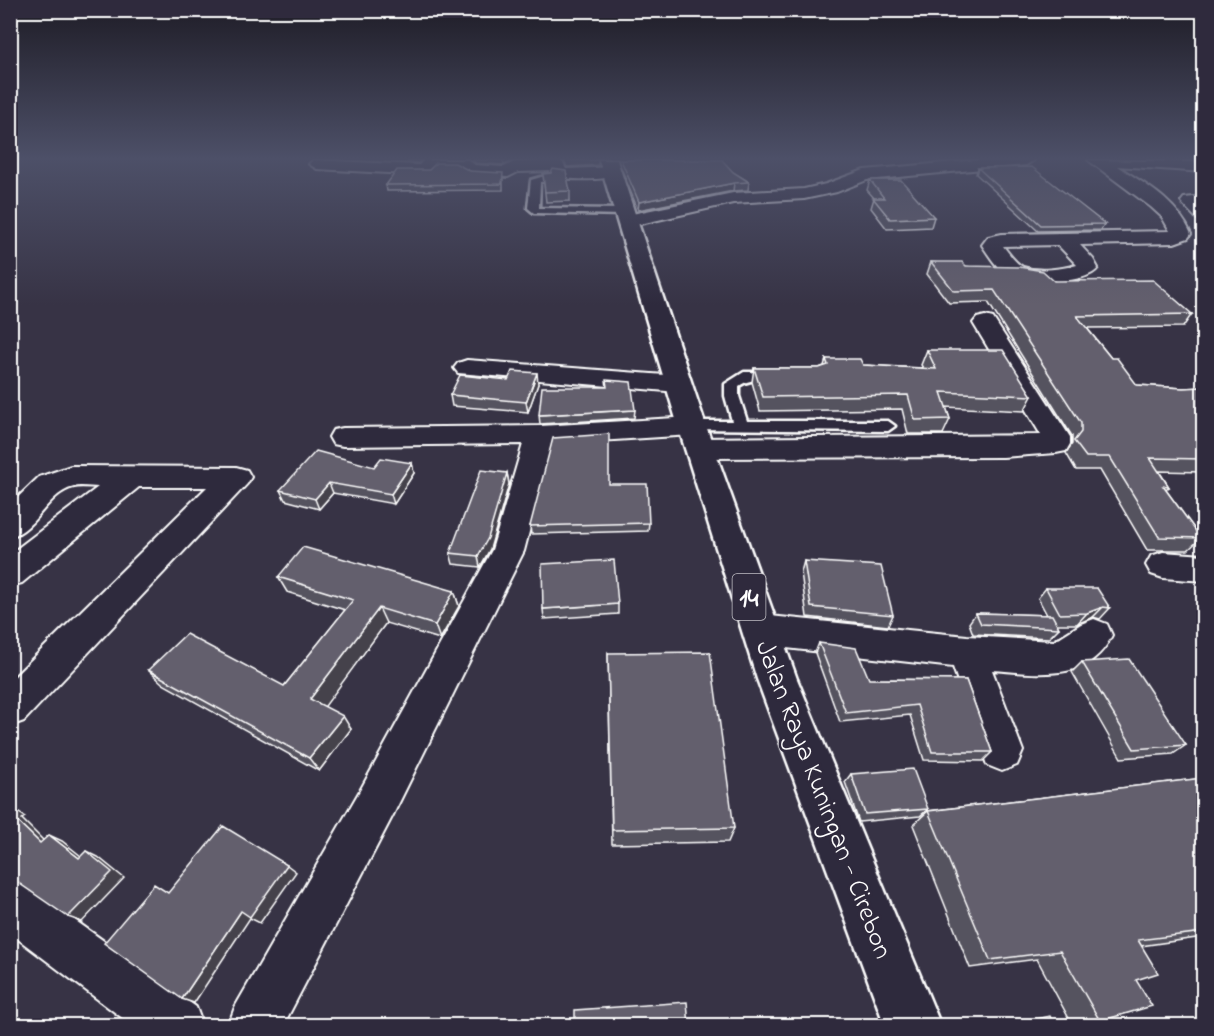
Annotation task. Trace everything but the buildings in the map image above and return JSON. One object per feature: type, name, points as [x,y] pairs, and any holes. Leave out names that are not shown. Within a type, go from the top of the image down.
[{"type":"highway","name":"Jalan Raya Kuningan - Cirebon","points":[[623,208],[695,437],[777,679],[913,1026]]},
{"type":"street","points":[[625,217],[674,208]]},
{"type":"street","points":[[1063,239],[1174,237],[1181,234],[1170,216],[1162,208]]},
{"type":"street","points":[[343,437],[540,435],[695,437],[1003,447],[1056,444],[1056,437],[985,323]]},
{"type":"street","points":[[467,368],[678,384]]},
{"type":"street","points":[[254,1026],[377,802],[508,551],[540,435]]},
{"type":"street","points":[[10,525],[50,485],[71,476],[236,477],[10,708]]},
{"type":"street","points":[[10,573],[131,477]]},
{"type":"street","points":[[1163,565],[1203,568]]},
{"type":"street","points":[[760,630],[967,652],[1054,658],[1068,655],[1094,635]]},
{"type":"street","points":[[967,652],[1002,751]]},
{"type":"street","points":[[10,903],[177,1026]]},
{"type":"lane","points":[[533,208],[537,211],[625,217]]},
{"type":"lane","points":[[741,426],[732,396],[732,384],[744,376],[791,376]]},
{"type":"lane","points":[[695,437],[741,426],[888,426]]}]
